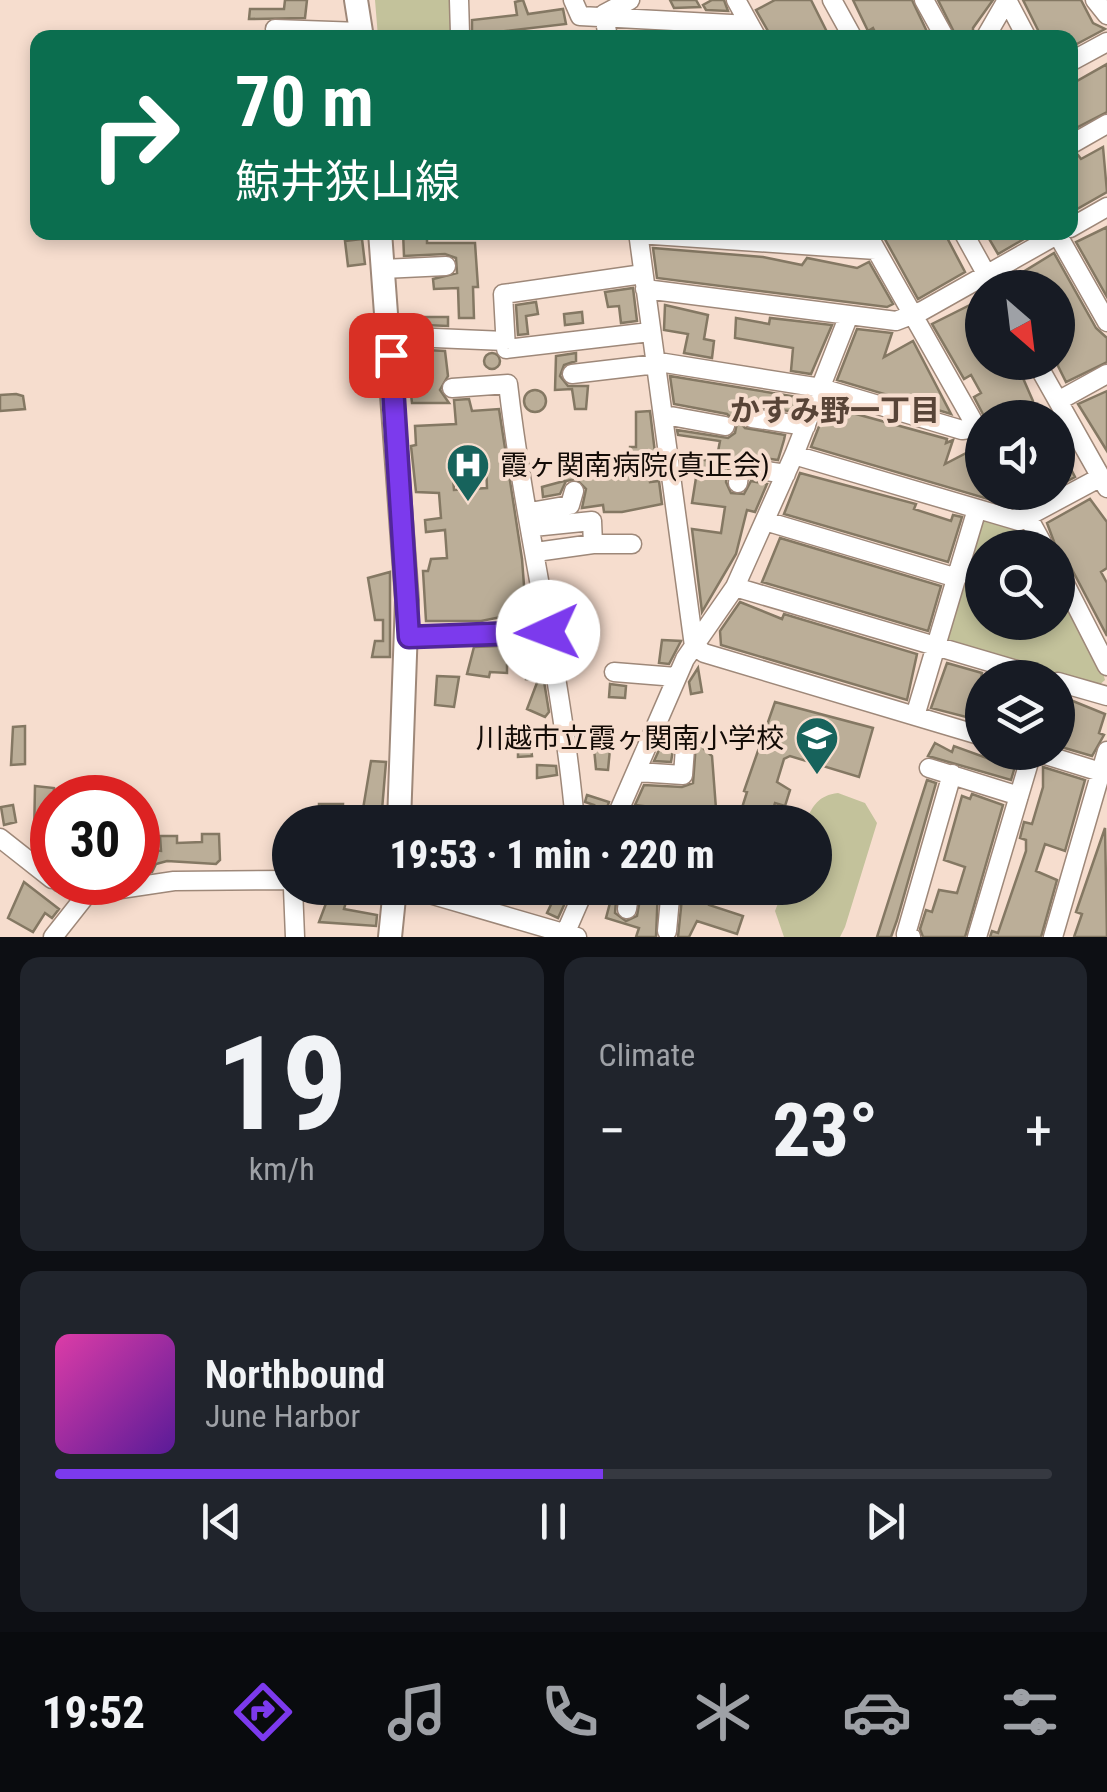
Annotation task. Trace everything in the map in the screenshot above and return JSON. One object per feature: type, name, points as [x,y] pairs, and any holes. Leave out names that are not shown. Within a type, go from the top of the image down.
[{"type":"main road","points":[[356,0],[360,30]]},
{"type":"main road","points":[[381,240],[409,637],[400,805]]},
{"type":"main road","points":[[390,937],[393,905]]},
{"type":"street","points":[[459,0],[460,30]]},
{"type":"street","points":[[573,0],[580,16],[604,14],[745,30]]},
{"type":"street","points":[[604,14],[630,0]]},
{"type":"street","points":[[736,0],[753,30]]},
{"type":"street","points":[[832,0],[849,30]]},
{"type":"street","points":[[924,0],[941,30]]},
{"type":"street","points":[[989,30],[1007,0],[1024,30]]},
{"type":"street","points":[[1096,0],[1107,15]]},
{"type":"street","points":[[604,14],[607,30]]},
{"type":"street","points":[[275,29],[289,30]]},
{"type":"street","points":[[1078,58],[1107,42]]},
{"type":"street","points":[[1078,141],[1107,124]]},
{"type":"street","points":[[1078,223],[1107,207]]},
{"type":"street","points":[[639,240],[694,646],[704,653],[965,731]]},
{"type":"street","points":[[736,240],[876,250]]},
{"type":"street","points":[[870,240],[965,406]]},
{"type":"street","points":[[967,240],[984,270]]},
{"type":"street","points":[[1007,270],[1050,240]]},
{"type":"street","points":[[1066,240],[1101,296],[1107,322]]},
{"type":"street","points":[[383,269],[446,266]]},
{"type":"street","points":[[650,332],[510,351],[505,341],[503,294],[644,282],[896,321],[965,293]]},
{"type":"street","points":[[622,805],[676,677],[694,646],[715,622],[766,521],[849,315]]},
{"type":"street","points":[[388,336],[505,341]]},
{"type":"street","points":[[572,374],[654,364],[821,388],[965,430]]},
{"type":"street","points":[[1060,400],[1107,374]]},
{"type":"street","points":[[452,388],[508,384],[522,490],[532,520],[568,748],[573,805]]},
{"type":"street","points":[[665,415],[726,426]]},
{"type":"street","points":[[752,418],[806,426]]},
{"type":"street","points":[[981,510],[1019,520],[1104,482],[1075,431]]},
{"type":"street","points":[[794,455],[965,505]]},
{"type":"street","points":[[738,483],[740,467],[786,474]]},
{"type":"street","points":[[532,520],[570,505],[574,491]]},
{"type":"street","points":[[915,716],[977,510]]},
{"type":"street","points":[[1024,510],[1035,530]]},
{"type":"street","points":[[532,520],[592,520],[594,544]]},
{"type":"street","points":[[766,521],[957,578]]},
{"type":"street","points":[[536,552],[594,544],[632,544]]},
{"type":"street","points":[[735,587],[983,660]]},
{"type":"street","points":[[1075,603],[1107,666]]},
{"type":"street","points":[[409,637],[548,632]]},
{"type":"street","points":[[614,672],[676,677]]},
{"type":"street","points":[[1075,687],[1107,696]]},
{"type":"street","points":[[636,772],[683,775],[686,735]]},
{"type":"street","points":[[1053,937],[1104,773],[1107,751]]},
{"type":"street","points":[[1075,764],[1104,773]]},
{"type":"street","points":[[929,768],[1019,796]]},
{"type":"street","points":[[977,937],[1028,770]]},
{"type":"street","points":[[911,937],[906,934],[952,774]]},
{"type":"street","points":[[0,838],[30,861]]},
{"type":"street","points":[[160,883],[272,880]]},
{"type":"street","points":[[53,937],[78,905]]},
{"type":"street","points":[[293,905],[294,937]]},
{"type":"street","points":[[467,905],[571,935],[580,905]]},
{"type":"street","points":[[627,909],[628,905]]},
{"type":"street","points":[[667,931],[669,905]]},
{"type":"green space","points":[[375,0],[451,0],[452,30],[377,30]]},
{"type":"green space","points":[[988,518],[1027,530],[978,530],[980,522]]},
{"type":"green space","points":[[965,572],[965,640],[1075,640],[1075,614],[1098,656],[1105,680],[1097,687],[1075,681],[1075,660],[1003,660],[951,645],[946,636]]},
{"type":"green space","points":[[838,793],[865,803],[877,823],[840,937],[784,937],[775,911],[777,905],[832,905],[832,805],[815,805]]},
{"type":"building","points":[[285,0],[307,0],[305,18],[249,19],[250,9],[284,9]]},
{"type":"building","points":[[523,0],[528,14],[563,9],[566,24],[472,30],[472,20],[517,15],[515,2]]},
{"type":"building","points":[[670,0],[696,0],[700,7],[674,8]]},
{"type":"building","points":[[724,0],[728,11],[706,10],[703,5]]},
{"type":"building","points":[[775,0],[811,0],[826,30],[767,30],[756,10]]},
{"type":"building","points":[[853,0],[912,0],[926,30],[873,28],[868,30]]},
{"type":"building","points":[[938,0],[993,0],[973,30],[953,30]]},
{"type":"building","points":[[1023,0],[1081,0],[1093,23],[1105,29],[1078,43],[1078,30],[1038,30]]},
{"type":"building","points":[[1107,64],[1107,112],[1078,127],[1078,80]]},
{"type":"building","points":[[1103,147],[1107,192],[1078,208],[1078,155],[1081,159]]},
{"type":"building","points":[[1107,227],[1107,297],[1076,242]]},
{"type":"building","points":[[362,240],[365,264],[348,266],[345,241]]},
{"type":"building","points":[[403,240],[475,243],[478,287],[473,287],[474,318],[459,318],[458,288],[434,289],[433,279],[457,273],[456,258],[445,254],[404,256]]},
{"type":"building","points":[[885,240],[948,240],[965,272],[918,299]]},
{"type":"building","points":[[990,240],[1022,240],[998,254]]},
{"type":"building","points":[[653,248],[763,257],[802,265],[807,258],[857,268],[869,262],[893,304],[887,307],[657,278]]},
{"type":"building","points":[[1054,253],[1064,270],[1026,270]]},
{"type":"building","points":[[633,288],[637,321],[621,323],[619,306],[608,307],[605,292]]},
{"type":"building","points":[[1075,290],[1096,328],[1107,338],[1107,362],[1075,378]]},
{"type":"building","points":[[536,302],[538,314],[526,316],[528,334],[518,335],[516,305]]},
{"type":"building","points":[[665,305],[708,315],[704,339],[714,341],[712,358],[684,353],[688,334],[664,330]]},
{"type":"building","points":[[965,308],[965,378],[964,379],[932,324]]},
{"type":"building","points":[[582,312],[583,323],[565,325],[564,314]]},
{"type":"building","points":[[425,317],[448,317],[448,326],[425,325]]},
{"type":"building","points":[[736,318],[769,324],[770,318],[832,325],[811,374],[791,371],[793,348],[735,338]]},
{"type":"building","points":[[857,329],[892,333],[884,357],[913,341],[951,414],[837,380]]},
{"type":"building","points":[[426,350],[445,351],[448,376],[440,390],[449,403],[412,403],[409,377],[424,376]]},
{"type":"building","points":[[492,353],[500,361],[492,369],[484,361]]},
{"type":"building","points":[[576,353],[576,361],[564,365],[560,376],[568,386],[588,386],[586,409],[575,409],[572,389],[555,390],[556,356]]},
{"type":"building","points":[[670,376],[803,398],[797,412],[739,405],[736,417],[745,428],[785,435],[778,460],[741,455],[730,460],[726,482],[731,493],[744,494],[751,481],[767,484],[755,512],[747,510],[736,554],[702,612],[692,529],[721,533],[725,507],[692,503],[699,459],[716,462],[720,441],[678,435],[677,430],[728,438],[735,433],[737,423],[727,414],[674,404]]},
{"type":"building","points":[[974,380],[1024,380],[1033,400],[976,400],[974,397],[981,393]]},
{"type":"building","points":[[535,390],[543,393],[543,409],[535,412],[527,409],[524,401],[527,393]]},
{"type":"building","points":[[1107,391],[1107,451],[1078,404]]},
{"type":"building","points":[[0,395],[23,396],[25,409],[0,411]]},
{"type":"building","name":"霞ヶ関南病院(真正会)","points":[[469,399],[472,411],[499,409],[522,559],[526,612],[481,621],[426,621],[423,571],[428,571],[431,559],[447,558],[445,530],[426,532],[425,520],[441,518],[439,493],[416,492],[411,446],[416,445],[415,426],[456,424],[454,400]],"holes":[[[452,464],[486,464],[487,488],[454,490]]]},
{"type":"building","points":[[827,406],[947,439],[946,443],[953,440],[945,464],[965,454],[965,492],[811,447]]},
{"type":"building","points":[[650,411],[655,453],[647,457],[650,482],[659,481],[662,504],[622,512],[604,512],[603,505],[582,508],[586,489],[576,479],[566,481],[560,494],[543,497],[542,487],[564,481],[564,475],[611,470],[616,463],[629,461],[630,447],[636,447],[636,412]]},
{"type":"building","points":[[800,473],[916,504],[914,509],[951,521],[953,515],[962,517],[948,562],[784,514]]},
{"type":"building","points":[[1090,499],[1107,522],[1107,568],[1101,572],[1107,583],[1107,636],[1075,575],[1075,530],[1050,530],[1047,523]]},
{"type":"building","points":[[780,538],[941,586],[928,631],[762,582]]},
{"type":"building","points":[[390,572],[390,657],[372,657],[375,641],[383,641],[383,620],[375,620],[368,578]]},
{"type":"building","points":[[740,602],[782,619],[784,614],[917,654],[907,700],[721,645],[720,631]]},
{"type":"building","points":[[662,640],[681,641],[669,664],[659,663]]},
{"type":"building","points":[[524,645],[524,655],[534,654],[534,664],[507,665],[507,673],[490,672],[489,677],[467,674],[474,647]]},
{"type":"building","points":[[947,663],[965,668],[965,717],[931,708]]},
{"type":"building","points":[[526,668],[542,669],[549,712],[545,717],[527,709],[538,680],[526,679]]},
{"type":"building","points":[[698,668],[702,692],[691,694],[689,682]]},
{"type":"building","points":[[437,676],[459,677],[454,707],[435,705]]},
{"type":"building","points":[[610,684],[626,686],[625,698],[609,697]]},
{"type":"building","points":[[775,702],[873,728],[859,777],[790,756],[784,759],[777,782],[790,790],[785,805],[743,805],[747,792],[744,791]]},
{"type":"building","points":[[1075,702],[1105,714],[1099,733],[1104,735],[1092,756],[1075,751]]},
{"type":"building","points":[[25,726],[25,764],[11,765],[13,727]]},
{"type":"building","points":[[670,726],[677,726],[671,762],[654,761]]},
{"type":"building","points":[[697,730],[707,731],[704,749],[712,756],[716,805],[635,805],[644,785],[682,787],[693,783]]},
{"type":"building","points":[[529,732],[532,756],[518,757],[518,733]]},
{"type":"building","points":[[935,743],[952,752],[954,746],[965,750],[965,767],[928,756]]},
{"type":"building","points":[[594,748],[610,749],[608,770],[596,769]]},
{"type":"building","points":[[371,761],[386,762],[382,805],[364,805]]},
{"type":"building","points":[[537,765],[556,766],[557,775],[537,778]]},
{"type":"building","points":[[976,770],[1014,770],[1011,780]]},
{"type":"building","points":[[1043,770],[1085,780],[1065,851],[1045,844],[1036,871],[1057,880],[1041,937],[990,937],[992,931],[998,933],[1026,851],[1026,840],[1020,838],[1024,822],[1032,824],[1043,787]]},
{"type":"building","points":[[927,780],[936,783],[897,920],[891,937],[877,937]]},
{"type":"building","points":[[972,794],[1003,805],[965,937],[923,937],[920,929],[926,910],[932,912],[939,890],[957,893],[965,867],[944,860],[962,796],[970,799]]},
{"type":"building","points":[[587,795],[609,802],[594,805],[585,802]]},
{"type":"building","points":[[13,805],[16,822],[4,825],[1,807]]},
{"type":"building","points":[[1105,828],[1107,937],[1074,937],[1082,914],[1076,912]]},
{"type":"building","points":[[202,834],[219,834],[220,860],[216,864],[160,863],[160,836],[177,836],[177,843],[202,842]]},
{"type":"building","points":[[24,882],[30,887],[30,905],[54,905],[59,909],[52,918],[45,913],[33,932],[8,918]]},
{"type":"building","points":[[325,905],[345,905],[344,909],[377,915],[376,926],[319,922]]},
{"type":"building","points":[[551,905],[564,905],[558,918],[547,913]]},
{"type":"building","points":[[609,905],[616,905],[615,913],[626,921],[637,916],[639,905],[657,905],[656,937],[636,937],[639,928],[606,918]]},
{"type":"building","points":[[681,905],[709,905],[743,916],[737,934],[697,921],[689,937],[678,937]]},
{"type":"place","name":"霞ヶ関南病院(真正会)","points":[[468,503]]},
{"type":"place","name":"川越市立霞ヶ関南小学校","points":[[817,776]]},
{"type":"district","name":"かすみ野一丁目","points":[[835,411]]},
{"type":"route","points":[[391,355],[409,637],[548,632]]}]
